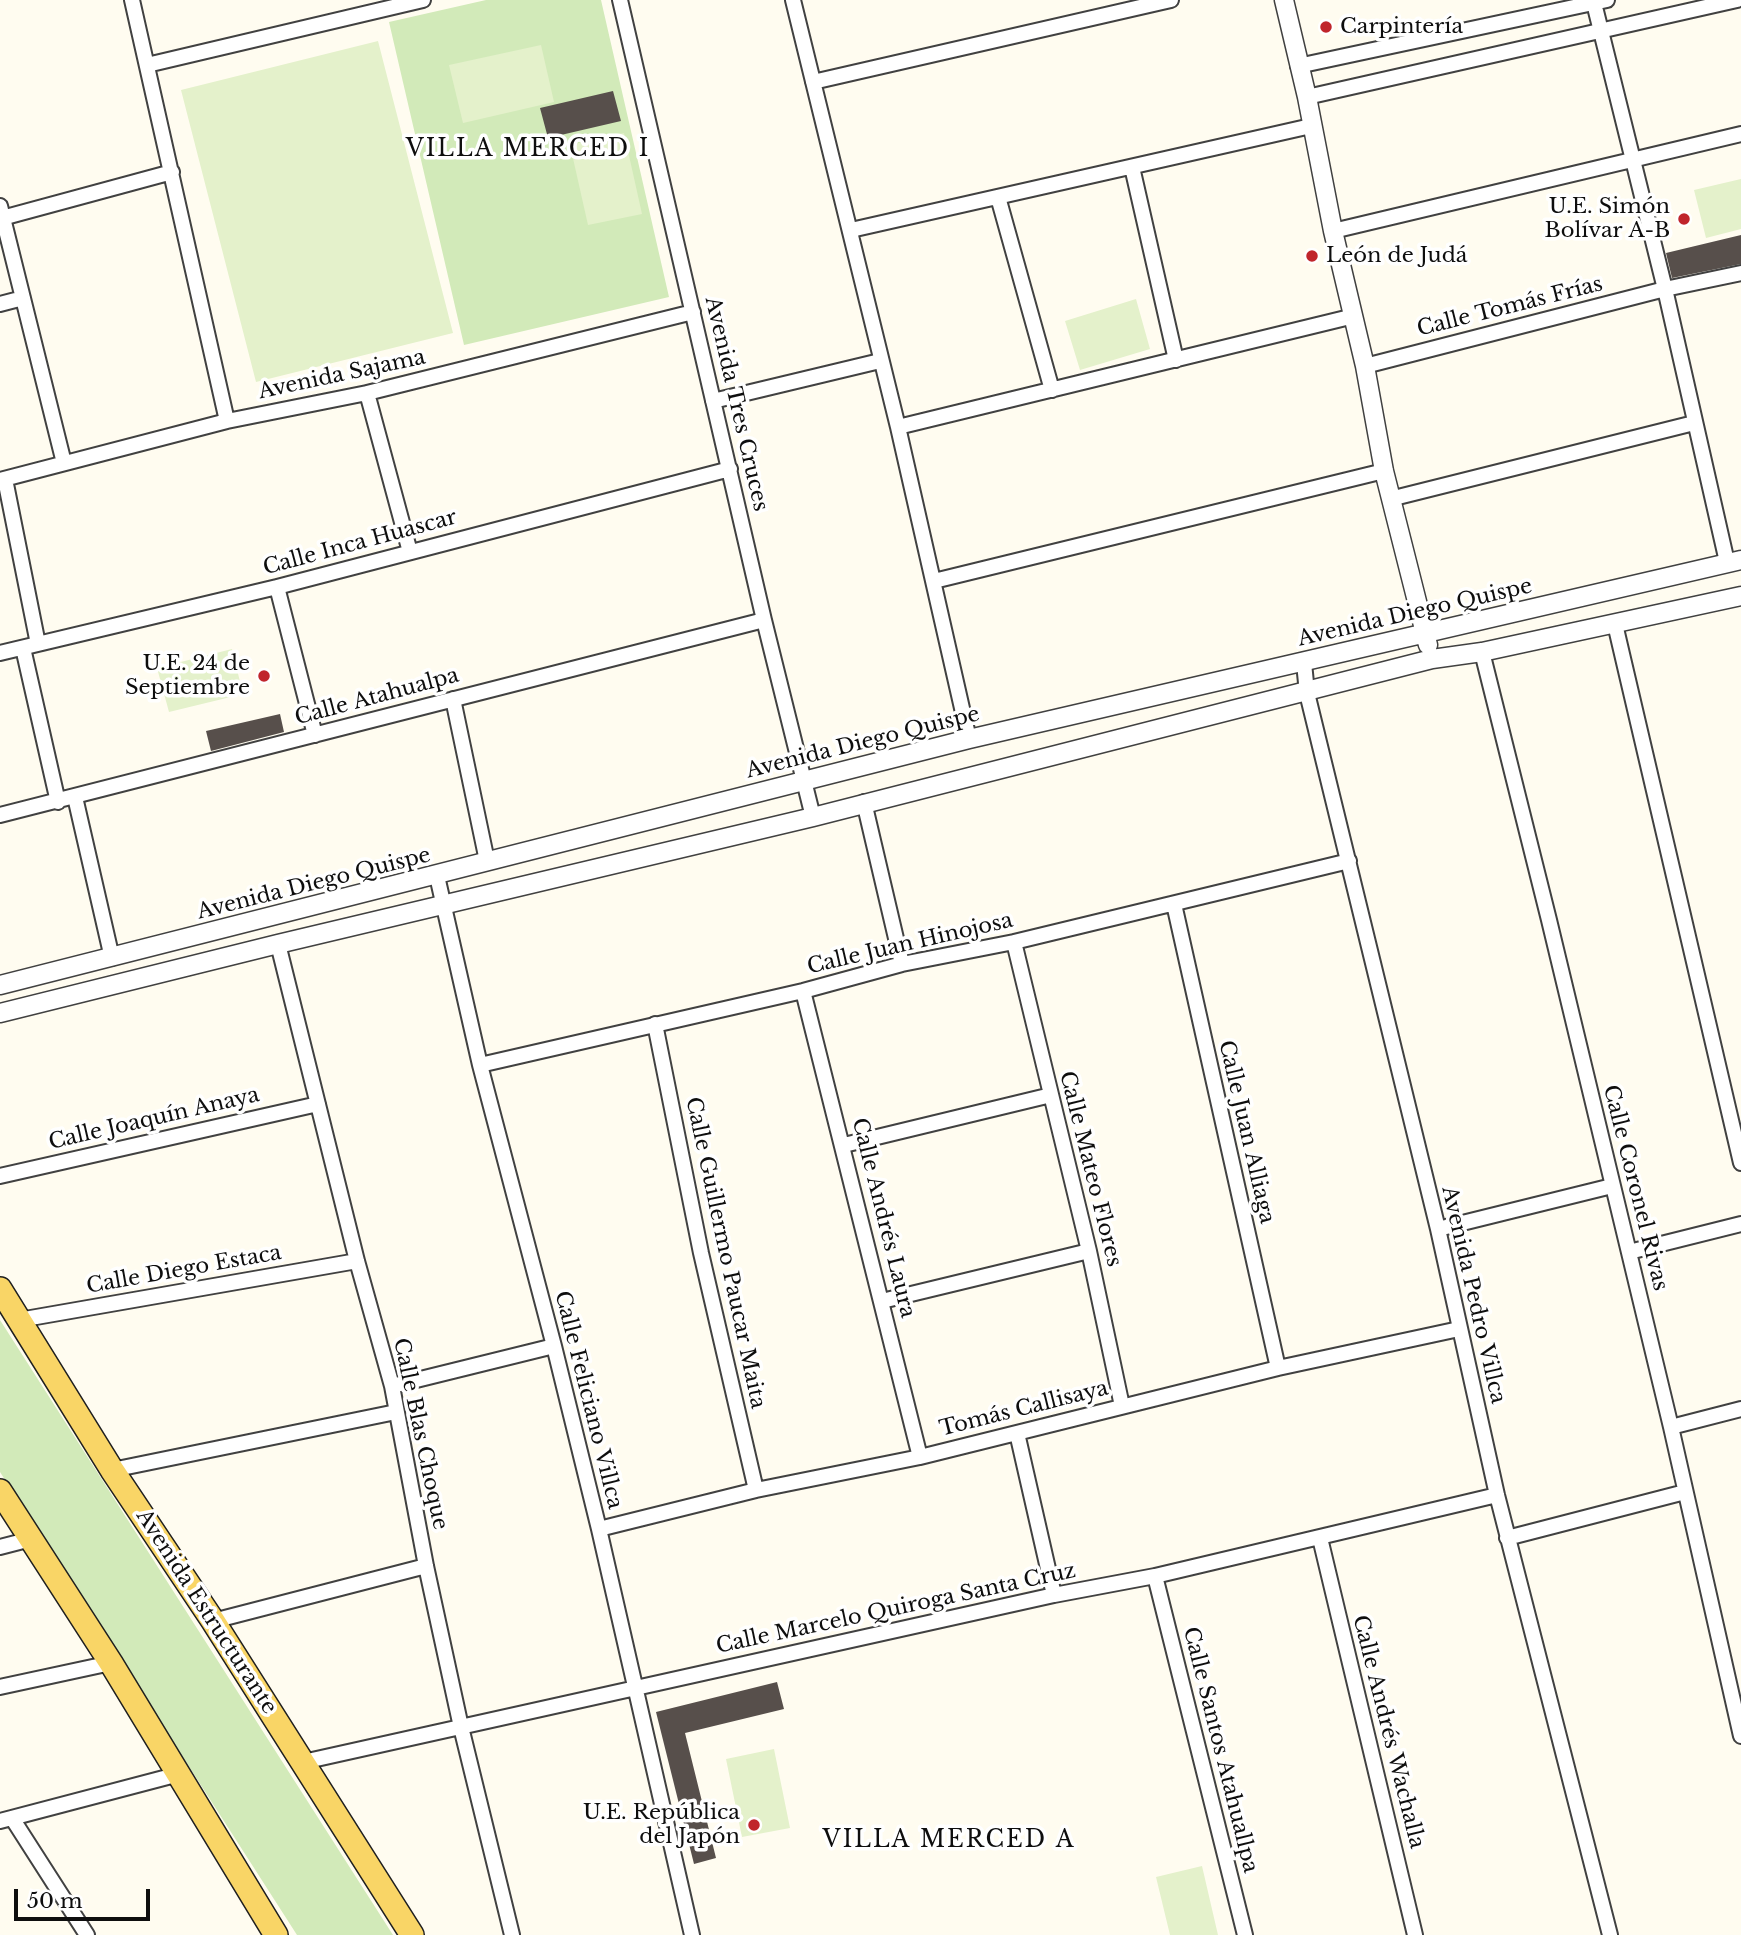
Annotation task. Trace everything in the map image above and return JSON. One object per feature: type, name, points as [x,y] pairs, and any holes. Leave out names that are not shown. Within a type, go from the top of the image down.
[{"type":"main road","name":"Avenida Estructurante","points":[[0,1289],[112,1470],[213,1621],[412,1935]]},
{"type":"main road","points":[[0,1491],[111,1663],[276,1935]]},
{"type":"street","points":[[132,0],[227,421]]},
{"type":"street","points":[[146,65],[423,0]]},
{"type":"street","name":"Avenida Tres Cruces","points":[[620,0],[764,620],[813,817]]},
{"type":"street","points":[[793,0],[898,427],[969,739]]},
{"type":"street","points":[[813,82],[1171,0]]},
{"type":"street","points":[[1284,0],[1365,366],[1390,499],[1432,659]]},
{"type":"street","points":[[1307,97],[1737,0]]},
{"type":"street","points":[[1298,66],[1600,1],[1602,31],[1665,289],[1694,423],[1734,561]]},
{"type":"street","points":[[851,230],[1311,126]]},
{"type":"street","points":[[1333,231],[1741,134]]},
{"type":"street","points":[[1132,167],[1176,360]]},
{"type":"street","points":[[64,463],[1,212],[172,172]]},
{"type":"street","points":[[998,197],[1052,390]]},
{"type":"street","name":"Calle Tomás Frías","points":[[1365,366],[1665,289],[1741,273]]},
{"type":"street","points":[[0,304],[23,298]]},
{"type":"street","name":"Avenida Sajama","points":[[2,479],[227,421],[367,393],[693,312]]},
{"type":"street","points":[[898,427],[1354,316]]},
{"type":"street","points":[[713,401],[880,361]]},
{"type":"street","points":[[367,393],[410,552]]},
{"type":"street","points":[[1390,499],[1694,423]]},
{"type":"street","name":"Calle Inca Huascar","points":[[0,653],[276,587],[730,469]]},
{"type":"street","points":[[934,581],[1384,471]]},
{"type":"street","points":[[2,479],[38,644]]},
{"type":"street","name":"Avenida Diego Quispe","points":[[0,985],[969,739],[1734,561]]},
{"type":"street","points":[[276,587],[315,735]]},
{"type":"street","points":[[0,1013],[443,904],[813,817],[1432,659],[1482,653],[1741,596]]},
{"type":"street","name":"Calle Atahualpa","points":[[0,815],[764,620]]},
{"type":"street","points":[[1615,624],[1740,1157]]},
{"type":"street","points":[[23,648],[58,802]]},
{"type":"street","name":"Calle Coronel Rivas","points":[[1482,653],[1671,1427],[1741,1735]]},
{"type":"street","name":"Avenida Pedro Villca","points":[[1304,663],[1307,693],[1438,1229],[1507,1538],[1610,1935]]},
{"type":"street","points":[[453,699],[487,861]]},
{"type":"street","points":[[75,797],[112,958]]},
{"type":"street","points":[[864,802],[902,964]]},
{"type":"street","name":"Calle Juan Hinojosa","points":[[480,1065],[803,990],[902,964],[1014,942],[1349,861]]},
{"type":"street","name":"Calle Feliciano Villca","points":[[437,876],[480,1065],[599,1530],[692,1935]]},
{"type":"street","name":"Calle Juan Alliaga","points":[[1174,904],[1278,1368]]},
{"type":"street","name":"Calle Mateo Flores","points":[[1014,942],[1089,1251],[1122,1406]]},
{"type":"street","name":"Calle Blas Choque","points":[[278,944],[357,1261],[392,1386],[426,1566],[461,1727],[512,1935]]},
{"type":"street","name":"Calle Andrés Laura","points":[[803,990],[844,1145],[920,1457]]},
{"type":"street","name":"Calle Guillermo Paucar Maita","points":[[655,1024],[701,1253],[756,1490]]},
{"type":"street","points":[[844,1145],[1051,1095]]},
{"type":"street","name":"Calle Joaquín Anaya","points":[[0,1176],[318,1104]]},
{"type":"street","points":[[1438,1229],[1612,1186]]},
{"type":"street","points":[[1629,1252],[1741,1224]]},
{"type":"street","points":[[883,1301],[1089,1251]]},
{"type":"street","name":"Calle Diego Estaca","points":[[19,1320],[357,1261]]},
{"type":"street","name":"Tomás Callisaya","points":[[599,1530],[756,1490],[920,1457],[1278,1368],[1459,1329]]},
{"type":"street","points":[[392,1386],[554,1346]]},
{"type":"street","points":[[1671,1427],[1741,1409]]},
{"type":"street","points":[[112,1470],[396,1412]]},
{"type":"street","points":[[1017,1433],[1054,1595]]},
{"type":"street","points":[[1507,1538],[1685,1492]]},
{"type":"street","name":"Calle Marcelo Quiroga Santa Cruz","points":[[303,1762],[1054,1595],[1155,1576],[1497,1495]]},
{"type":"street","name":"Calle Andrés Wachalla","points":[[1320,1538],[1415,1935]]},
{"type":"street","points":[[0,1547],[31,1539]]},
{"type":"street","points":[[213,1621],[426,1566]]},
{"type":"street","name":"Calle Santos Atahuallpa","points":[[1155,1576],[1245,1935]]},
{"type":"street","points":[[0,1686],[111,1663]]},
{"type":"street","points":[[86,1935],[6,1819],[179,1774]]},
{"type":"green space","points":[[486,0],[601,0],[669,297],[464,345],[389,22]]},
{"type":"green space","points":[[378,41],[453,333],[256,382],[181,90]]},
{"type":"green space","points":[[541,45],[554,102],[463,123],[449,65]]},
{"type":"green space","points":[[624,133],[642,214],[588,225],[570,145]]},
{"type":"green space","points":[[1741,179],[1741,229],[1706,238],[1694,190]]},
{"type":"green space","points":[[1136,299],[1150,349],[1080,370],[1065,321]]},
{"type":"green space","points":[[232,649],[243,694],[169,712],[157,668]]},
{"type":"green space","points":[[0,1320],[393,1935],[297,1935],[0,1472]]},
{"type":"green space","points":[[774,1749],[790,1828],[742,1837],[726,1759]]},
{"type":"green space","points":[[1202,1866],[1218,1935],[1170,1935],[1156,1877]]},
{"type":"building","points":[[613,91],[621,121],[548,138],[540,108]]},
{"type":"building","points":[[1741,235],[1741,264],[1672,278],[1666,253]]},
{"type":"building","points":[[280,714],[284,732],[211,751],[206,731]]},
{"type":"building","points":[[777,1682],[784,1709],[685,1733],[716,1858],[694,1864],[656,1712]]},
{"type":"place","name":"Carpintería","points":[[1326,27]]},
{"type":"place","name":"U.E. Simón Bolívar A-B","points":[[1684,219]]},
{"type":"place","name":"León de Judá","points":[[1312,256]]},
{"type":"place","name":"U.E. 24 de Septiembre","points":[[264,676]]},
{"type":"place","name":"U.E. República del Japón","points":[[754,1825]]},
{"type":"district","name":"VILLA MERCED I","points":[[528,150]]},
{"type":"district","name":"VILLA MERCED A","points":[[949,1841]]}]
